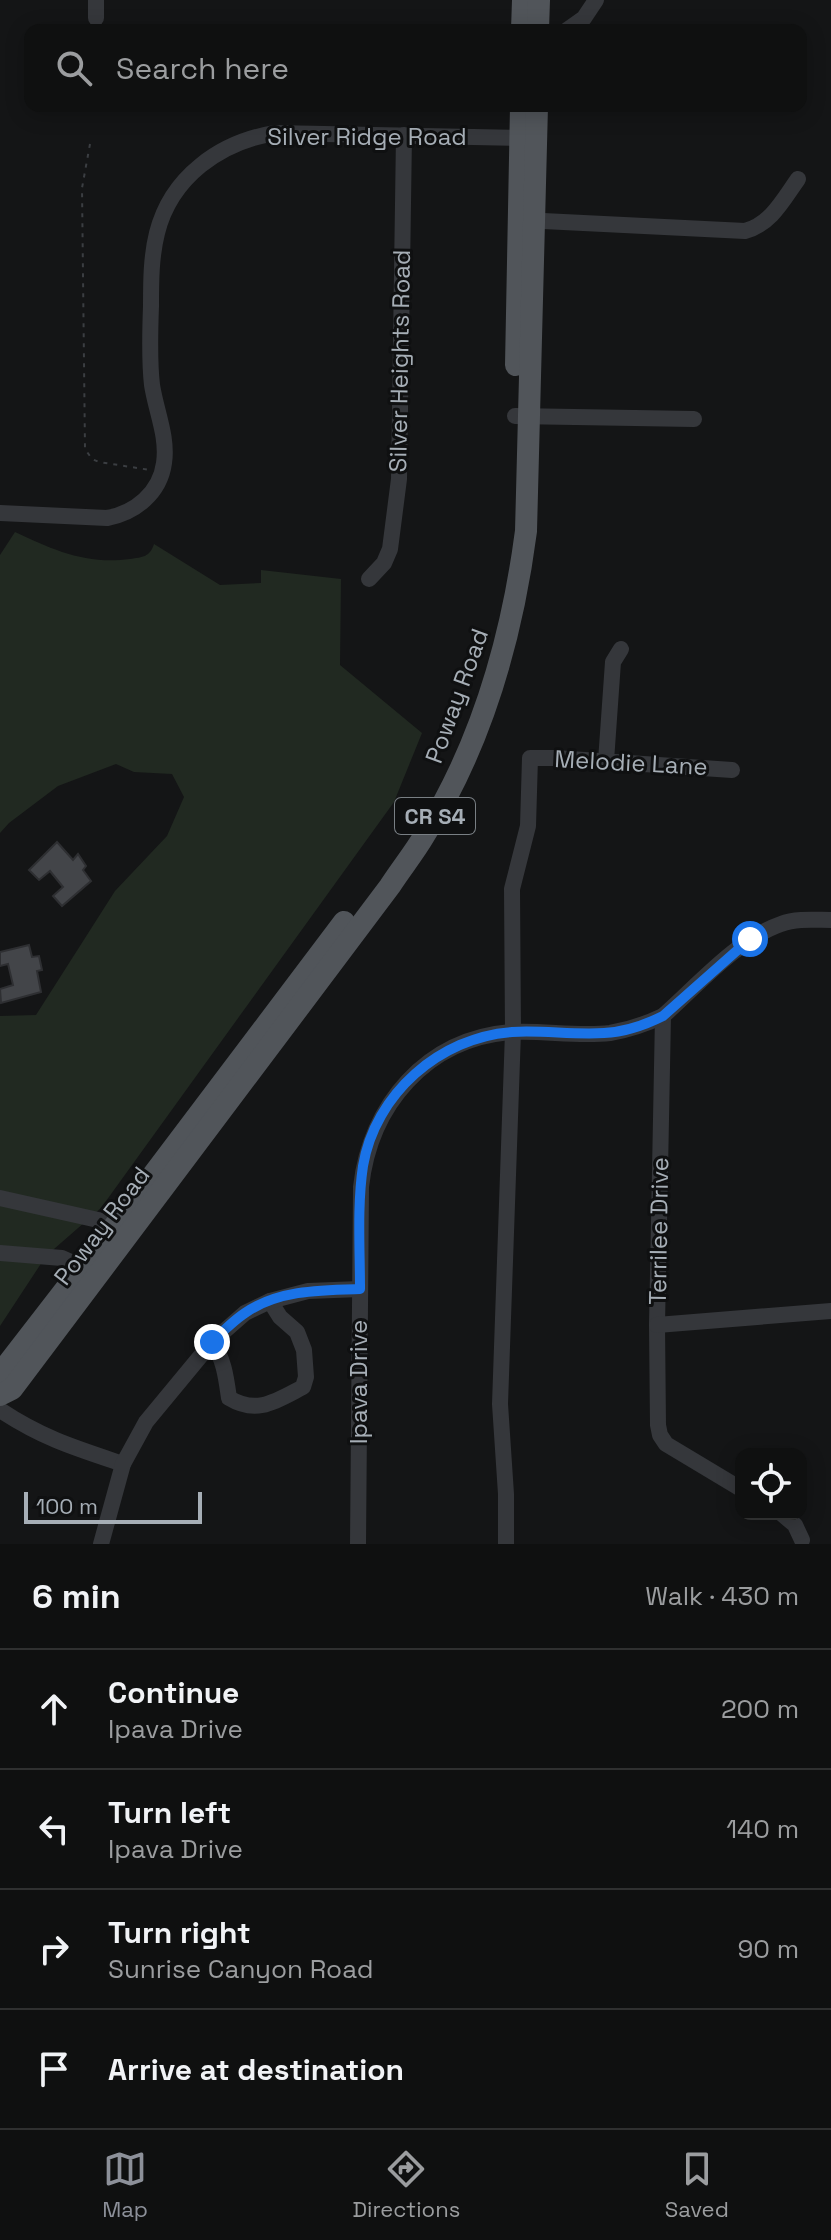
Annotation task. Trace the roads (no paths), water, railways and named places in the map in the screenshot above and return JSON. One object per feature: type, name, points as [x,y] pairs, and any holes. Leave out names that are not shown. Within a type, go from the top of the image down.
[{"type":"main road","points":[[522,24],[523,0]]},
{"type":"main road","points":[[538,24],[539,0]]},
{"type":"main road","name":"Poway Road","points":[[0,1374],[91,1271],[390,886],[425,835],[474,738],[510,627],[526,531],[523,416],[528,138],[522,112]]},
{"type":"main road","name":"Poway Road","points":[[528,138],[535,112]]},
{"type":"main road","name":"Poway Road","points":[[0,1395],[12,1389],[91,1271],[116,1224],[391,860],[444,770],[473,697],[499,610],[523,416]]},
{"type":"street","points":[[96,0],[96,18]]},
{"type":"street","points":[[576,24],[584,18],[596,0]]},
{"type":"street","name":"Silver Ridge Road","points":[[0,513],[95,519],[116,517],[139,505],[152,491],[163,472],[165,440],[154,398],[150,358],[152,268],[158,227],[175,193],[217,153],[255,137],[275,133],[528,138]]},
{"type":"street","name":"Silver Heights Road","points":[[369,579],[384,563],[390,549],[399,479],[404,135]]},
{"type":"street","points":[[527,220],[745,231],[757,227],[771,216],[798,179]]},
{"type":"street","points":[[523,416],[694,419]]},
{"type":"street","points":[[606,761],[613,662],[621,649]]},
{"type":"street","name":"Melodie Lane","points":[[513,1032],[512,889],[528,826],[530,758],[732,770]]},
{"type":"street","name":"Ipava Drive","points":[[358,1544],[361,1187],[371,1141],[386,1109],[407,1080],[433,1060],[471,1040],[513,1032],[606,1033],[633,1028],[663,1016],[750,939],[783,923],[807,919],[831,920]]},
{"type":"street","name":"Terrilee Drive","points":[[663,1016],[658,1425],[666,1444],[735,1485]]},
{"type":"street","points":[[506,1544],[500,1404],[513,1032]]},
{"type":"street","points":[[0,1198],[116,1224]]},
{"type":"street","points":[[0,1253],[62,1258],[91,1271]]},
{"type":"street","points":[[101,1544],[123,1464],[146,1422],[212,1342],[245,1313],[270,1301],[308,1291],[360,1289]]},
{"type":"street","points":[[212,1342],[220,1354],[229,1398],[241,1405],[259,1407],[303,1387],[306,1377],[304,1350],[297,1332],[280,1317],[270,1301]]},
{"type":"street","points":[[657,1325],[831,1311]]},
{"type":"street","points":[[0,1410],[53,1441],[123,1464]]},
{"type":"street","points":[[789,1520],[802,1540]]}]
